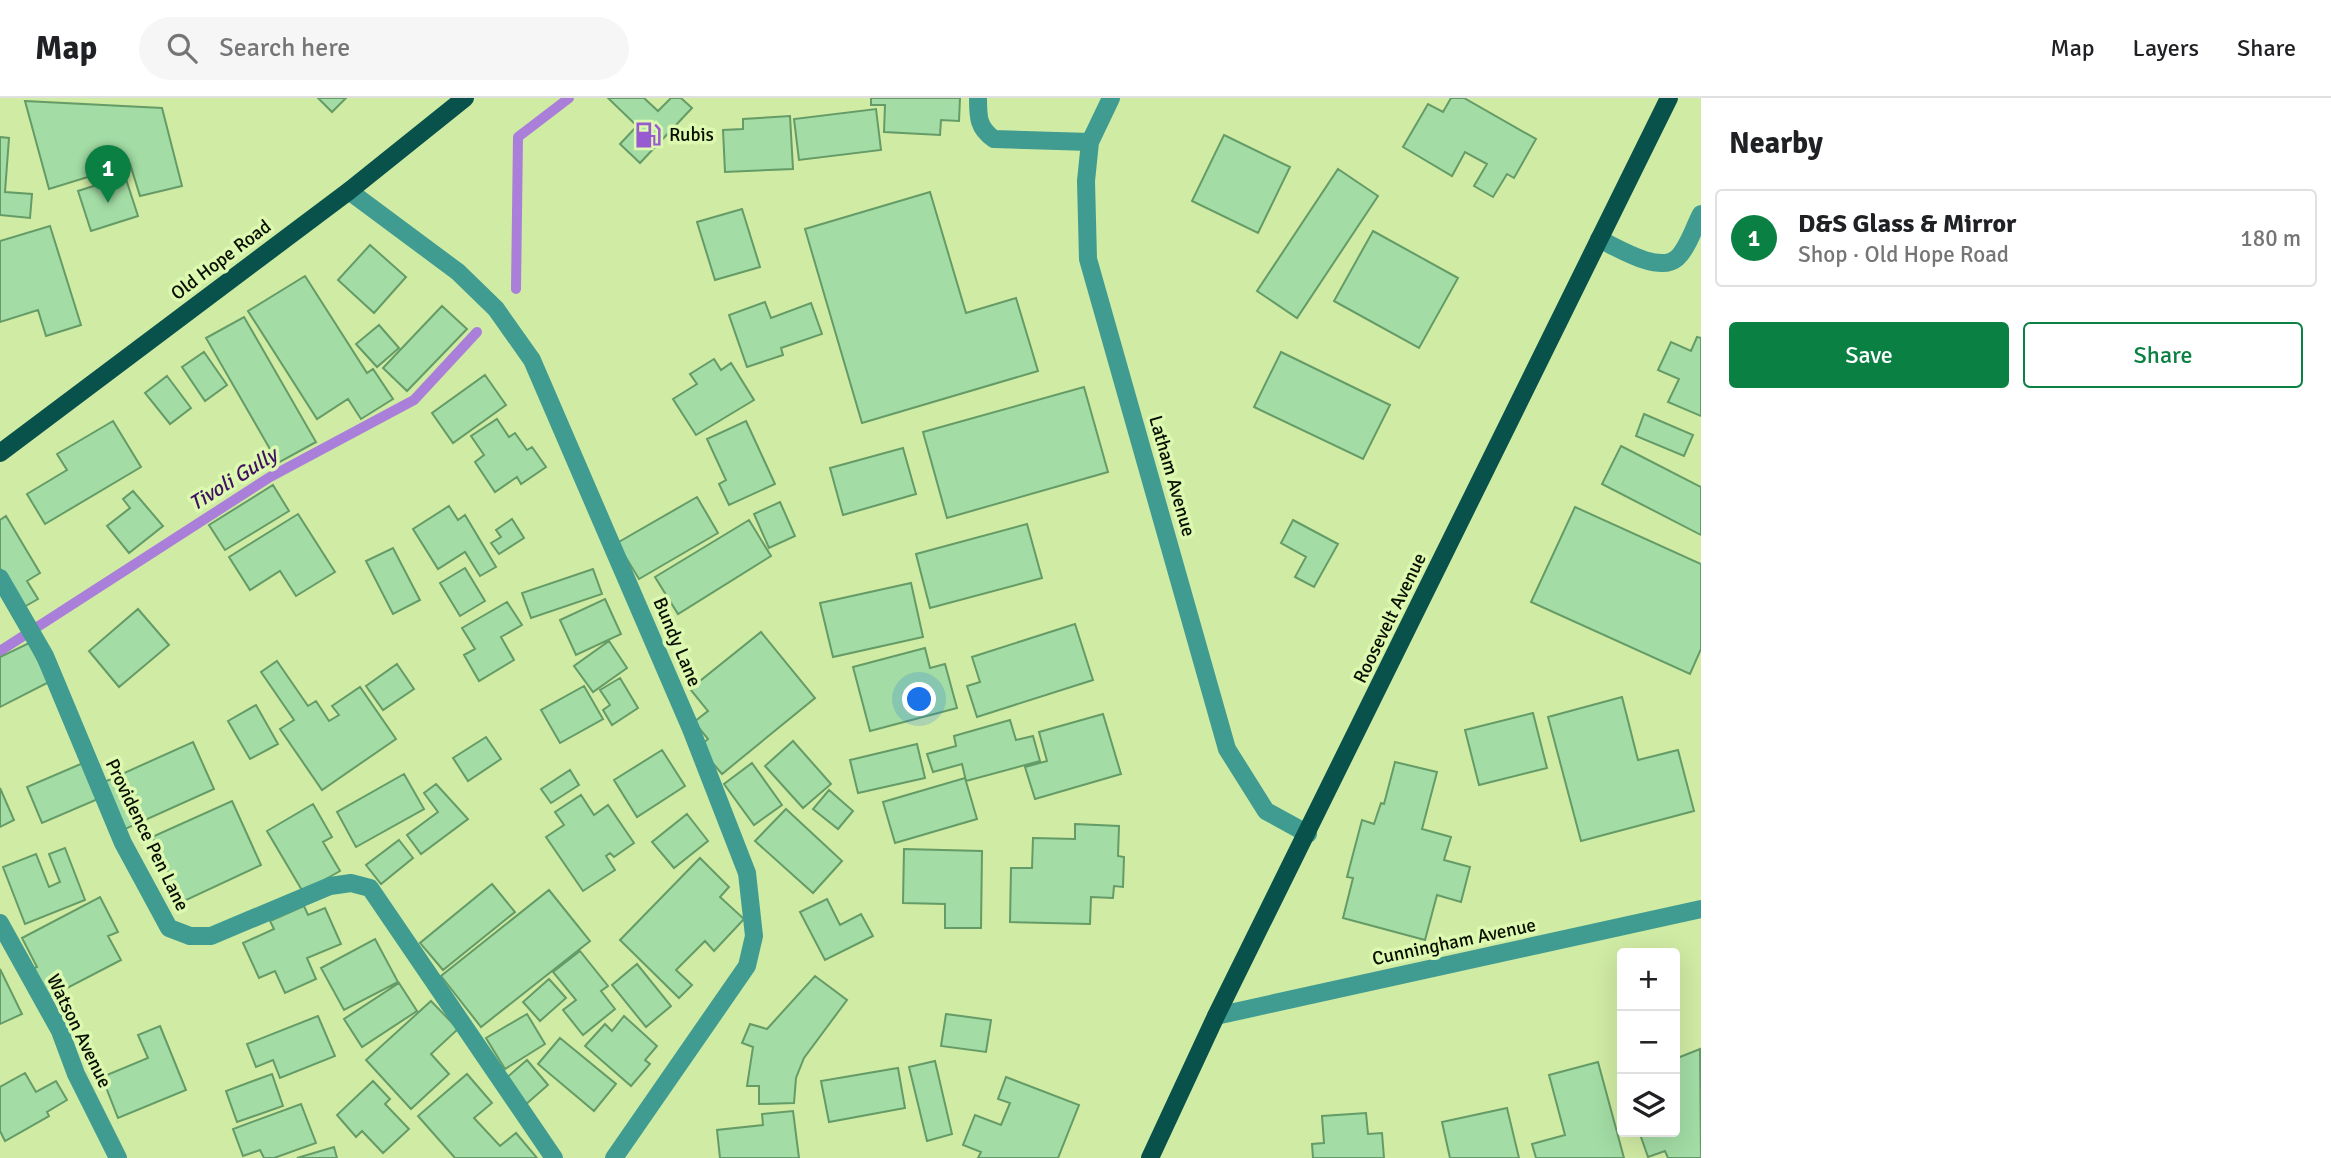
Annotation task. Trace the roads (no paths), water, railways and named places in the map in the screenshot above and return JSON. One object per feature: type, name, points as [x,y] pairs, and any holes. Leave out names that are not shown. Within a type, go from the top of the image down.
[{"type":"main road","name":"Old Hope Road","points":[[0,453],[349,191],[465,98]]},
{"type":"main road","name":"Roosevelt Avenue","points":[[1150,1158],[1216,1016],[1669,98]]},
{"type":"street","points":[[978,98],[978,121],[985,133],[994,139],[1090,142]]},
{"type":"street","name":"Latham Avenue","points":[[1111,98],[1090,142],[1086,181],[1088,259],[1227,749],[1266,811],[1308,834]]},
{"type":"street","name":"Bundy Lane","points":[[349,191],[458,272],[496,309],[532,360],[691,729],[747,873],[754,936],[747,965],[614,1158]]},
{"type":"street","points":[[1599,239],[1654,264],[1670,263],[1679,257],[1701,214]]},
{"type":"street","name":"Providence Pen Lane","points":[[0,578],[45,656],[123,843],[169,928],[190,936],[211,936],[330,886],[351,883],[370,888],[554,1158]]},
{"type":"street","name":"Cunningham Avenue","points":[[1216,1016],[1701,909]]},
{"type":"street","name":"Watson Avenue","points":[[0,923],[60,1031],[76,1074],[118,1158]]},
{"type":"waterway","name":"Tivoli Gully","points":[[516,289],[518,137],[569,98]]},
{"type":"waterway","name":"Tivoli Gully","points":[[0,651],[270,477],[414,400],[477,332]]},
{"type":"place","name":"Rubis","points":[[648,135]]},
{"type":"place","name":"D&S Glass & Mirror","points":[[108,203]]}]
